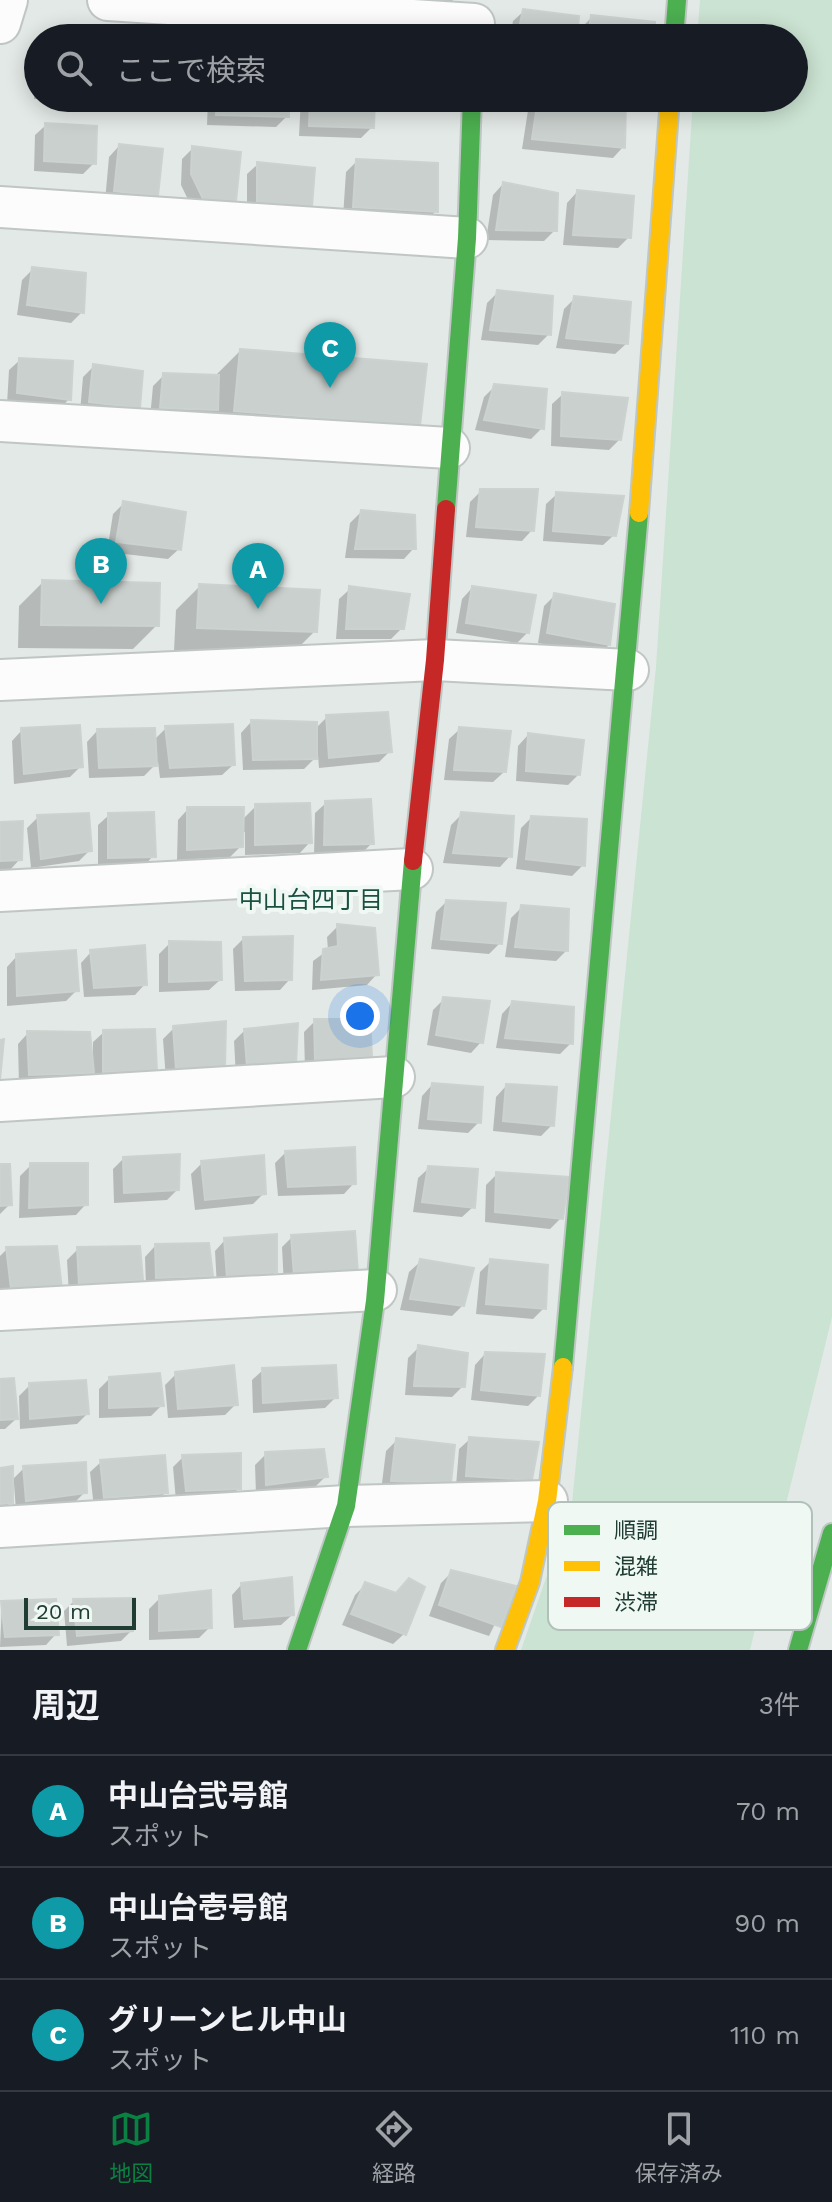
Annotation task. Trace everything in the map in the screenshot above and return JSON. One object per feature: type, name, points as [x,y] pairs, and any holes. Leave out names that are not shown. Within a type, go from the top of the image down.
[{"type":"main road","points":[[675,24],[677,0]]},
{"type":"main road","points":[[297,1650],[328,1567],[346,1506],[376,1290],[412,869],[435,660],[467,238],[472,112]]},
{"type":"main road","points":[[505,1650],[530,1582],[547,1501],[573,1278],[628,670],[669,112]]},
{"type":"main road","points":[[812,1602],[832,1533]]},
{"type":"main road","points":[[798,1650],[804,1630]]},
{"type":"street","points":[[0,23],[7,0]]},
{"type":"street","points":[[108,0],[474,21]]},
{"type":"street","points":[[0,207],[467,238]]},
{"type":"street","points":[[0,421],[449,448]]},
{"type":"street","points":[[0,680],[435,660],[628,670]]},
{"type":"street","points":[[0,891],[412,869]]},
{"type":"street","points":[[0,1101],[394,1077]]},
{"type":"street","points":[[0,1310],[376,1290]]},
{"type":"street","points":[[0,1527],[346,1506],[547,1501]]},
{"type":"green space","points":[[700,0],[832,0],[832,1317],[786,1502],[572,1502],[656,667],[692,112],[808,112],[808,24],[698,24]]},
{"type":"green space","points":[[548,1572],[548,1630],[755,1630],[750,1650],[521,1650]]},
{"type":"building","points":[[523,9],[579,16],[578,24],[520,24]]},
{"type":"building","points":[[591,15],[655,22],[655,24],[590,24]]},
{"type":"building","points":[[216,112],[289,112],[289,117],[216,115]]},
{"type":"building","points":[[310,112],[375,112],[374,128],[309,126]]},
{"type":"building","points":[[536,112],[626,112],[625,148],[532,139]]},
{"type":"building","points":[[45,123],[97,126],[96,164],[44,161]]},
{"type":"building","points":[[119,144],[163,149],[158,196],[114,191]]},
{"type":"building","points":[[192,146],[241,152],[236,201],[205,203],[191,174]]},
{"type":"building","points":[[356,159],[438,163],[438,212],[353,207]]},
{"type":"building","points":[[257,162],[315,168],[312,207],[257,204]]},
{"type":"building","points":[[503,182],[558,193],[557,231],[496,230]]},
{"type":"building","points":[[577,190],[634,196],[631,238],[573,235]]},
{"type":"building","points":[[32,267],[86,273],[84,313],[27,305]]},
{"type":"building","points":[[497,290],[553,296],[551,335],[490,330]]},
{"type":"building","points":[[574,296],[631,302],[628,344],[566,338]]},
{"type":"building","points":[[240,349],[427,364],[420,426],[234,411]]},
{"type":"building","points":[[19,358],[73,361],[71,400],[17,393]]},
{"type":"building","points":[[93,364],[143,371],[140,408],[89,402]]},
{"type":"building","points":[[163,373],[219,375],[218,410],[160,408]]},
{"type":"building","points":[[494,384],[547,389],[544,429],[484,420]]},
{"type":"building","points":[[562,392],[628,398],[621,440],[561,436]]},
{"type":"building","points":[[480,489],[538,489],[534,531],[476,527]]},
{"type":"building","points":[[556,492],[624,496],[616,536],[553,531]]},
{"type":"building","points":[[123,501],[186,512],[181,550],[116,542]]},
{"type":"building","points":[[361,510],[415,515],[416,549],[355,549]]},
{"type":"building","points":[[42,580],[160,583],[159,626],[41,625]]},
{"type":"building","points":[[199,584],[320,590],[317,632],[197,628]]},
{"type":"building","points":[[349,586],[410,594],[404,629],[346,629]]},
{"type":"building","points":[[472,586],[536,595],[529,633],[466,623]]},
{"type":"building","points":[[554,593],[615,604],[610,645],[547,633]]},
{"type":"building","points":[[388,712],[392,752],[329,758],[326,715]]},
{"type":"building","points":[[251,720],[317,722],[317,759],[253,760]]},
{"type":"building","points":[[233,724],[235,765],[170,768],[165,726]]},
{"type":"building","points":[[80,725],[83,767],[24,774],[21,728]]},
{"type":"building","points":[[459,727],[511,731],[506,772],[454,770]]},
{"type":"building","points":[[155,728],[157,766],[99,768],[97,729]]},
{"type":"building","points":[[528,733],[584,740],[580,775],[526,771]]},
{"type":"building","points":[[371,799],[374,844],[324,845],[325,801]]},
{"type":"building","points":[[310,803],[312,843],[255,845],[255,804]]},
{"type":"building","points":[[187,807],[244,807],[243,847],[187,850]]},
{"type":"building","points":[[154,812],[156,857],[108,858],[108,813]]},
{"type":"building","points":[[461,812],[514,816],[512,857],[453,853]]},
{"type":"building","points":[[89,813],[92,851],[41,859],[37,815]]},
{"type":"building","points":[[531,816],[587,819],[585,866],[526,859]]},
{"type":"building","points":[[23,821],[22,860],[0,861],[0,822]]},
{"type":"building","points":[[446,900],[506,903],[502,944],[441,939]]},
{"type":"building","points":[[521,905],[569,909],[568,951],[515,947]]},
{"type":"building","points":[[337,924],[375,928],[379,975],[321,980],[323,949],[338,946]]},
{"type":"building","points":[[293,936],[292,980],[245,981],[243,937]]},
{"type":"building","points":[[169,941],[221,942],[222,980],[169,982]]},
{"type":"building","points":[[145,945],[147,985],[94,988],[90,950]]},
{"type":"building","points":[[76,950],[79,991],[17,996],[16,954]]},
{"type":"building","points":[[443,997],[490,1001],[483,1043],[436,1035]]},
{"type":"building","points":[[512,1001],[574,1007],[573,1044],[505,1038]]},
{"type":"building","points":[[314,1019],[370,1019],[372,1056],[315,1061]]},
{"type":"building","points":[[226,1021],[225,1067],[176,1070],[173,1026]]},
{"type":"building","points":[[298,1023],[296,1065],[247,1067],[244,1029]]},
{"type":"building","points":[[155,1029],[157,1071],[103,1072],[103,1030]]},
{"type":"building","points":[[27,1031],[90,1032],[94,1073],[29,1075]]},
{"type":"building","points":[[4,1039],[0,1080],[0,1040]]},
{"type":"building","points":[[432,1083],[483,1087],[481,1123],[428,1119]]},
{"type":"building","points":[[506,1084],[557,1087],[554,1126],[503,1121]]},
{"type":"building","points":[[355,1147],[356,1184],[288,1187],[285,1151]]},
{"type":"building","points":[[180,1154],[179,1190],[124,1193],[123,1157]]},
{"type":"building","points":[[264,1155],[266,1194],[205,1200],[201,1161]]},
{"type":"building","points":[[30,1163],[88,1163],[88,1205],[29,1208]]},
{"type":"building","points":[[0,1164],[10,1164],[12,1205],[0,1206]]},
{"type":"building","points":[[428,1166],[478,1169],[475,1208],[422,1202]]},
{"type":"building","points":[[496,1172],[569,1177],[563,1219],[495,1212]]},
{"type":"building","points":[[355,1231],[358,1273],[294,1276],[291,1235]]},
{"type":"building","points":[[277,1234],[277,1272],[227,1278],[224,1238]]},
{"type":"building","points":[[209,1243],[213,1276],[156,1278],[155,1244]]},
{"type":"building","points":[[57,1246],[62,1289],[11,1289],[6,1247]]},
{"type":"building","points":[[140,1246],[143,1280],[79,1285],[77,1247]]},
{"type":"building","points":[[420,1259],[474,1268],[464,1306],[410,1299]]},
{"type":"building","points":[[490,1259],[548,1265],[546,1309],[486,1304]]},
{"type":"building","points":[[418,1345],[468,1353],[465,1387],[414,1386]]},
{"type":"building","points":[[485,1352],[545,1354],[540,1396],[481,1390]]},
{"type":"building","points":[[234,1365],[238,1405],[178,1409],[175,1372]]},
{"type":"building","points":[[336,1365],[338,1398],[263,1403],[262,1368]]},
{"type":"building","points":[[160,1373],[164,1406],[109,1408],[109,1377]]},
{"type":"building","points":[[14,1378],[18,1419],[0,1420],[0,1379]]},
{"type":"building","points":[[86,1380],[89,1414],[30,1419],[29,1383]]},
{"type":"building","points":[[469,1437],[539,1442],[532,1480],[466,1476]]},
{"type":"building","points":[[396,1438],[455,1445],[451,1483],[391,1481]]},
{"type":"building","points":[[324,1449],[328,1477],[266,1485],[265,1452]]},
{"type":"building","points":[[241,1453],[241,1489],[186,1491],[182,1455]]},
{"type":"building","points":[[165,1455],[168,1493],[104,1498],[100,1460]]},
{"type":"building","points":[[86,1462],[87,1493],[26,1501],[23,1466]]},
{"type":"building","points":[[13,1466],[13,1503],[0,1504],[0,1468]]},
{"type":"building","points":[[451,1570],[516,1586],[501,1627],[439,1605]]},
{"type":"building","points":[[292,1577],[294,1615],[244,1619],[241,1583]]},
{"type":"building","points":[[409,1578],[425,1587],[406,1635],[351,1614],[365,1582],[396,1593]]},
{"type":"building","points":[[211,1590],[212,1628],[159,1631],[159,1596]]},
{"type":"building","points":[[135,1598],[133,1631],[77,1636],[73,1599]]},
{"type":"building","points":[[56,1599],[59,1635],[5,1637],[1,1601]]},
{"type":"traffic: fast","points":[[675,24],[677,0]]},
{"type":"traffic: fast","points":[[446,509],[467,238],[472,112]]},
{"type":"traffic: fast","points":[[563,1367],[639,513]]},
{"type":"traffic: fast","points":[[297,1650],[346,1506],[375,1301],[413,861]]},
{"type":"traffic: fast","points":[[812,1602],[832,1533]]},
{"type":"traffic: fast","points":[[798,1650],[804,1630]]},
{"type":"traffic: slow","points":[[639,513],[669,112]]},
{"type":"traffic: slow","points":[[505,1650],[530,1582],[547,1501],[563,1367]]},
{"type":"traffic: jam","points":[[413,861],[435,660],[446,509]]},
{"type":"place","name":"グリーンヒル中山","points":[[330,388]]},
{"type":"place","name":"中山台壱号館","points":[[101,604]]},
{"type":"place","name":"中山台弐号館","points":[[258,609]]},
{"type":"district","name":"中山台四丁目","points":[[311,900]]}]
